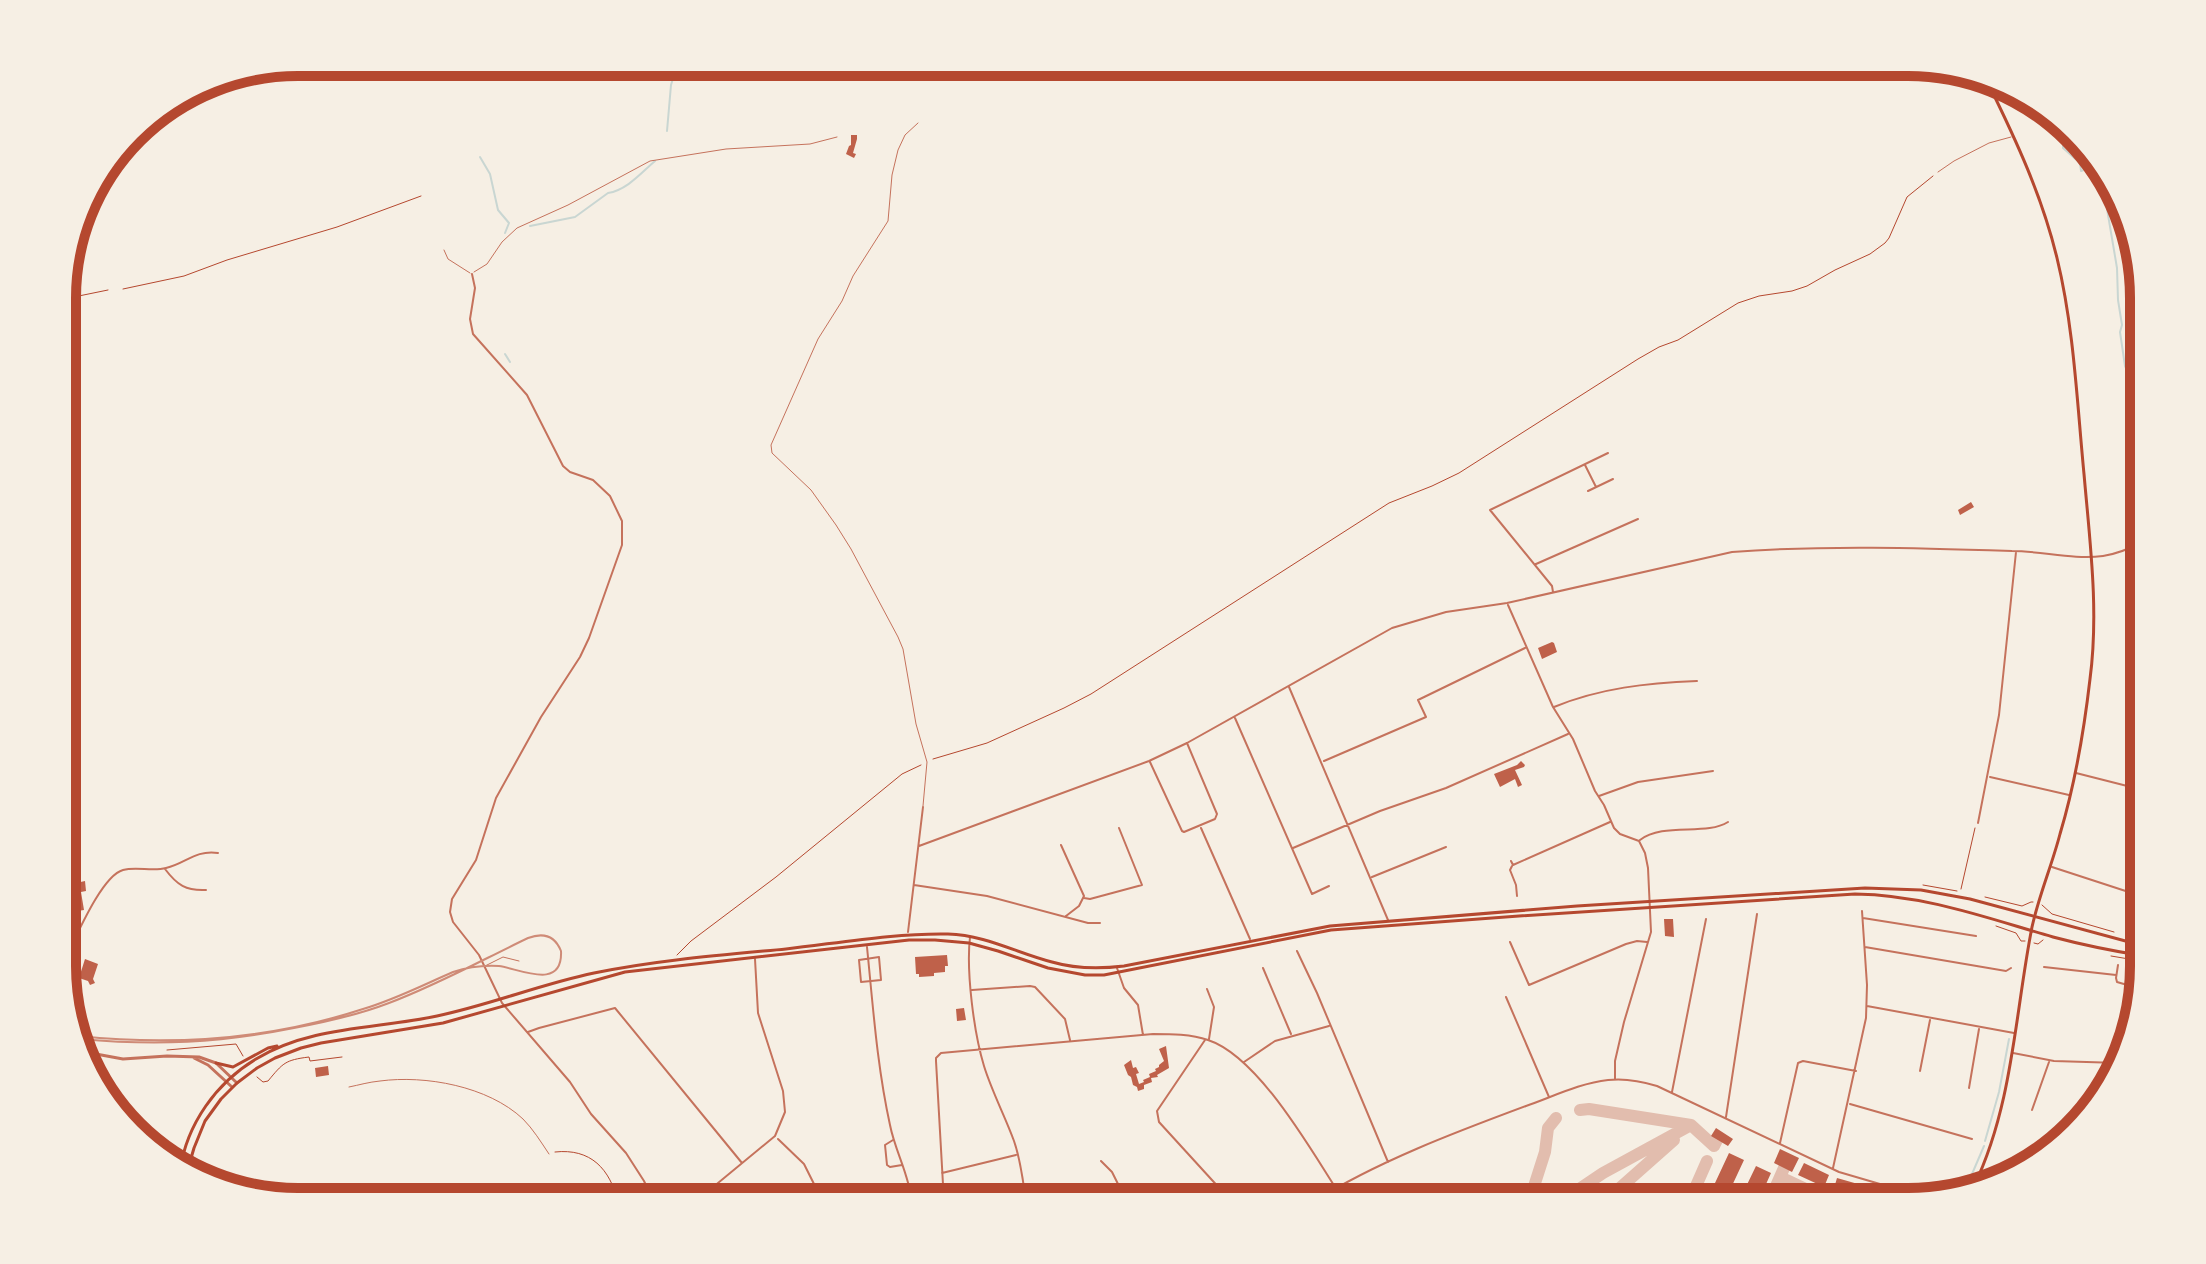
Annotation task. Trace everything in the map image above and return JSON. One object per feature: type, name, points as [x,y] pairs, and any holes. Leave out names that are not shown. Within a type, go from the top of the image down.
[{"type":"main road","points":[[1978,1176],[1998,1123],[2035,916],[2075,772],[2094,647],[2095,598],[2064,293],[2045,215],[2014,136],[1993,93]]},
{"type":"main road","points":[[216,1063],[233,1067],[268,1048],[324,1033],[446,1014],[593,973],[677,960],[908,936],[970,936],[1067,966],[1117,967],[1330,926],[1651,901],[1875,888],[1944,894],[2017,910],[2130,942]]},
{"type":"main road","points":[[191,1160],[205,1121],[232,1087],[265,1063],[308,1046],[425,1027],[625,972],[867,945],[935,940],[969,943],[1048,968],[1085,975],[1118,973],[1331,930],[1863,894],[1940,903],[2084,945],[2130,953]]},
{"type":"main road","points":[[184,1156],[194,1127],[226,1082],[257,1058],[285,1045]]},
{"type":"street","points":[[472,274],[475,288],[470,319],[473,334],[527,395],[563,466],[570,472],[593,480],[604,489],[618,510],[624,528],[613,574],[589,638],[496,798],[473,866],[450,904],[450,912],[453,922],[476,949],[504,1007],[570,1082],[591,1114],[626,1153],[647,1188]]},
{"type":"street","points":[[1554,593],[1552,586],[1490,510],[1608,453]]},
{"type":"street","points":[[1584,464],[1596,487]]},
{"type":"street","points":[[1588,491],[1613,479]]},
{"type":"street","points":[[1535,565],[1638,519]]},
{"type":"street","points":[[919,846],[1149,761],[1187,743],[1392,628],[1446,612],[1507,603],[1732,552],[1904,548],[2092,557],[2130,547]]},
{"type":"street","points":[[1978,823],[2002,686],[2016,551]]},
{"type":"street","points":[[1507,603],[1553,707],[1569,733],[1611,821],[1620,834],[1639,841],[1646,858],[1652,924],[1621,1035],[1615,1061],[1615,1080]]},
{"type":"street","points":[[1321,762],[1426,717],[1418,700],[1526,647]]},
{"type":"street","points":[[1553,707],[1623,687],[1697,681]]},
{"type":"street","points":[[1289,685],[1388,920]]},
{"type":"street","points":[[1234,716],[1312,894],[1329,886]]},
{"type":"street","points":[[1293,848],[1380,811],[1446,788],[1569,733]]},
{"type":"street","points":[[1149,761],[1182,831],[1215,819],[1218,815],[1187,743]]},
{"type":"street","points":[[1598,796],[1638,782],[1713,771]]},
{"type":"street","points":[[2075,772],[2130,787]]},
{"type":"street","points":[[1987,776],[2070,795]]},
{"type":"street","points":[[908,936],[923,807]]},
{"type":"street","points":[[1517,896],[1510,870],[1512,863],[1611,821]]},
{"type":"street","points":[[1639,841],[1647,835],[1686,828],[1719,827],[1728,822]]},
{"type":"street","points":[[1200,826],[1250,940]]},
{"type":"street","points":[[1084,898],[1142,885],[1119,828]]},
{"type":"street","points":[[1061,845],[1084,898],[1076,910],[1065,917]]},
{"type":"street","points":[[1371,878],[1446,847]]},
{"type":"street","points":[[76,938],[110,877],[124,869],[165,869],[194,855],[218,853]]},
{"type":"street","points":[[2051,866],[2130,892]]},
{"type":"street","points":[[165,869],[184,888],[206,890]]},
{"type":"street","points":[[914,885],[987,896],[1100,923]]},
{"type":"street","points":[[1833,1169],[1856,1071],[1867,1006],[1862,911]]},
{"type":"street","points":[[1726,1119],[1757,914]]},
{"type":"street","points":[[1862,918],[1976,936]]},
{"type":"street","points":[[1671,1093],[1706,919]]},
{"type":"street","points":[[970,936],[968,967],[980,1049],[1018,1154],[1024,1188]]},
{"type":"street","points":[[1510,942],[1529,985],[1626,944],[1649,942]]},
{"type":"street","points":[[867,945],[882,1081],[894,1140],[909,1188]]},
{"type":"street","points":[[1864,947],[2006,971],[2011,968]]},
{"type":"street","points":[[1297,951],[1389,1163]]},
{"type":"street","points":[[712,1188],[775,1136],[785,1112],[783,1091],[758,1013],[755,957]]},
{"type":"street","points":[[879,957],[881,980],[871,981],[860,981],[859,960],[879,957]]},
{"type":"street","points":[[2118,965],[2116,981],[2129,986]]},
{"type":"street","points":[[1117,967],[1124,988],[1138,1005],[1143,1035]]},
{"type":"street","points":[[2044,967],[2116,975]]},
{"type":"street","points":[[1263,968],[1291,1035]]},
{"type":"street","points":[[971,990],[1035,987],[1065,1019],[1070,1041]]},
{"type":"street","points":[[1207,989],[1214,1007],[1207,1040],[1157,1111],[1156,1117],[1219,1188]]},
{"type":"street","points":[[1506,997],[1549,1098]]},
{"type":"street","points":[[1867,1006],[2015,1034]]},
{"type":"street","points":[[527,1033],[615,1008],[742,1163]]},
{"type":"street","points":[[1920,1071],[1930,1018]]},
{"type":"street","points":[[1243,1063],[1275,1041],[1330,1026]]},
{"type":"street","points":[[1969,1088],[1980,1027]]},
{"type":"street","points":[[943,1188],[938,1055],[945,1051],[1143,1035],[1175,1035],[1207,1040],[1224,1048],[1243,1063],[1283,1107],[1336,1188],[1443,1138],[1588,1084],[1615,1080],[1646,1083],[1833,1169],[1895,1188]]},
{"type":"street","points":[[2012,1053],[2050,1061],[2106,1063],[2099,1079]]},
{"type":"street","points":[[94,1054],[116,1059],[199,1057],[216,1063],[237,1083]]},
{"type":"street","points":[[187,1056],[203,1062],[232,1087]]},
{"type":"street","points":[[1779,1144],[1798,1063],[1803,1061],[1856,1071]]},
{"type":"street","points":[[2032,1110],[2050,1061]]},
{"type":"street","points":[[1849,1103],[1972,1139]]},
{"type":"street","points":[[778,1139],[804,1164],[817,1188]]},
{"type":"street","points":[[894,1140],[885,1145],[887,1165],[903,1164]]},
{"type":"street","points":[[942,1173],[1018,1154]]},
{"type":"street","points":[[1101,1161],[1112,1172],[1120,1188]]},
{"type":"lane","points":[[918,123],[905,135],[898,150],[892,175],[888,221],[818,339],[771,445],[772,453],[811,490],[842,534],[893,624],[903,649],[912,707],[927,762],[923,807]]},
{"type":"lane","points":[[1938,172],[1989,143],[2014,136]]},
{"type":"lane","points":[[444,250],[448,259],[472,274],[487,264],[502,242],[517,228],[568,205],[650,161],[726,149],[810,144],[837,137]]},
{"type":"lane","points":[[485,966],[503,957],[519,961]]},
{"type":"lane","points":[[349,1087],[379,1081],[411,1080],[473,1090],[505,1105],[523,1119],[549,1154]]},
{"type":"path","points":[[677,960],[677,954],[691,941],[776,877],[902,774],[927,762],[987,743],[1091,694],[1389,503],[1459,473],[1638,359],[1678,340],[1738,303],[1769,293],[1801,289],[1870,254],[1889,238],[1907,197],[1938,172]]},
{"type":"path","points":[[123,289],[184,276],[337,227],[421,196]]},
{"type":"path","points":[[76,297],[108,290]]},
{"type":"path","points":[[1961,892],[1978,823]]},
{"type":"path","points":[[2017,910],[2018,905],[2031,902]]},
{"type":"path","points":[[2045,906],[2052,914],[2116,933]]},
{"type":"path","points":[[2012,931],[2014,924]]},
{"type":"path","points":[[1995,925],[2012,931],[2020,936],[2021,941]]},
{"type":"path","points":[[2126,936],[2130,937]]},
{"type":"path","points":[[2038,944],[2046,940]]},
{"type":"path","points":[[167,1052],[236,1044],[238,1048]]},
{"type":"path","points":[[294,1059],[309,1057],[310,1061],[342,1057]]},
{"type":"path","points":[[549,1154],[571,1151],[593,1160],[609,1176],[613,1188]]},
{"type":"building","points":[[851,135],[857,135],[854,158],[846,154],[851,145]]},
{"type":"building","points":[[1971,502],[1974,507],[1960,515],[1958,510]]},
{"type":"building","points":[[1552,642],[1557,652],[1542,659],[1538,648]]},
{"type":"building","points":[[1521,761],[1524,767],[1515,770],[1522,785],[1518,787],[1515,779],[1500,787],[1494,774]]},
{"type":"building","points":[[85,881],[86,891],[81,892],[84,910],[76,911],[76,886],[76,883]]},
{"type":"building","points":[[1664,919],[1673,919],[1674,937],[1665,936]]},
{"type":"building","points":[[947,955],[945,972],[934,973],[934,976],[919,977],[916,974],[915,957]]},
{"type":"building","points":[[85,959],[98,964],[93,979],[95,983],[90,985],[79,978]]},
{"type":"building","points":[[964,1008],[966,1020],[957,1021],[956,1009]]},
{"type":"building","points":[[1166,1046],[1169,1068],[1158,1077],[1151,1078],[1152,1082],[1138,1091],[1124,1065],[1131,1060],[1133,1068],[1136,1067],[1139,1073],[1136,1074],[1139,1084],[1144,1082],[1164,1061],[1159,1049]]},
{"type":"building","points":[[328,1066],[329,1075],[316,1077],[315,1068]]},
{"type":"building","points":[[1716,1128],[1733,1139],[1728,1146],[1711,1136]]},
{"type":"building","points":[[1780,1149],[1799,1158],[1792,1172],[1774,1163]]},
{"type":"building","points":[[1729,1153],[1744,1160],[1731,1188],[1715,1183]]},
{"type":"building","points":[[1804,1163],[1829,1175],[1824,1187],[1798,1175]]},
{"type":"building","points":[[1756,1166],[1771,1173],[1764,1188],[1745,1188]]},
{"type":"building","points":[[1837,1178],[1872,1188],[1834,1188]]},
{"type":"building","points":[[404,1183],[416,1184],[415,1188],[395,1186]]},
{"type":"waterway","points":[[667,131],[674,76]]},
{"type":"waterway","points":[[2063,139],[2063,148],[2080,163],[2081,171],[2088,168]]},
{"type":"waterway","points":[[480,157],[490,174],[498,210],[509,223],[505,233]]},
{"type":"waterway","points":[[530,226],[575,217],[608,193],[628,185],[655,161]]},
{"type":"waterway","points":[[2105,197],[2117,268],[2120,332],[2125,366],[2130,377]]},
{"type":"waterway","points":[[505,354],[510,362]]},
{"type":"waterway","points":[[1985,1141],[1999,1092],[2009,1039]]},
{"type":"waterway","points":[[1970,1179],[1984,1146]]},
{"type":"taxiway","points":[[1580,1110],[1691,1125],[1714,1146],[1717,1140]]},
{"type":"taxiway","points":[[1533,1188],[1545,1152],[1548,1128],[1556,1118]]},
{"type":"taxiway","points":[[1581,1188],[1691,1125]]},
{"type":"taxiway","points":[[1620,1188],[1674,1140]]},
{"type":"taxiway","points":[[1695,1188],[1707,1161]]},
{"type":"taxiway","points":[[1775,1188],[1784,1168]]},
{"type":"taxiway","points":[[1780,1177],[1803,1188]]},
{"type":"tram line","points":[[534,936],[552,939],[561,951],[560,963],[555,971],[548,974],[539,975],[499,966],[465,969],[534,936]]},
{"type":"tram line","points":[[88,1037],[186,1040],[293,1027],[375,1005],[465,969]]},
{"type":"tram line","points":[[89,1040],[187,1042],[266,1033],[330,1021],[377,1007],[465,969]]}]
